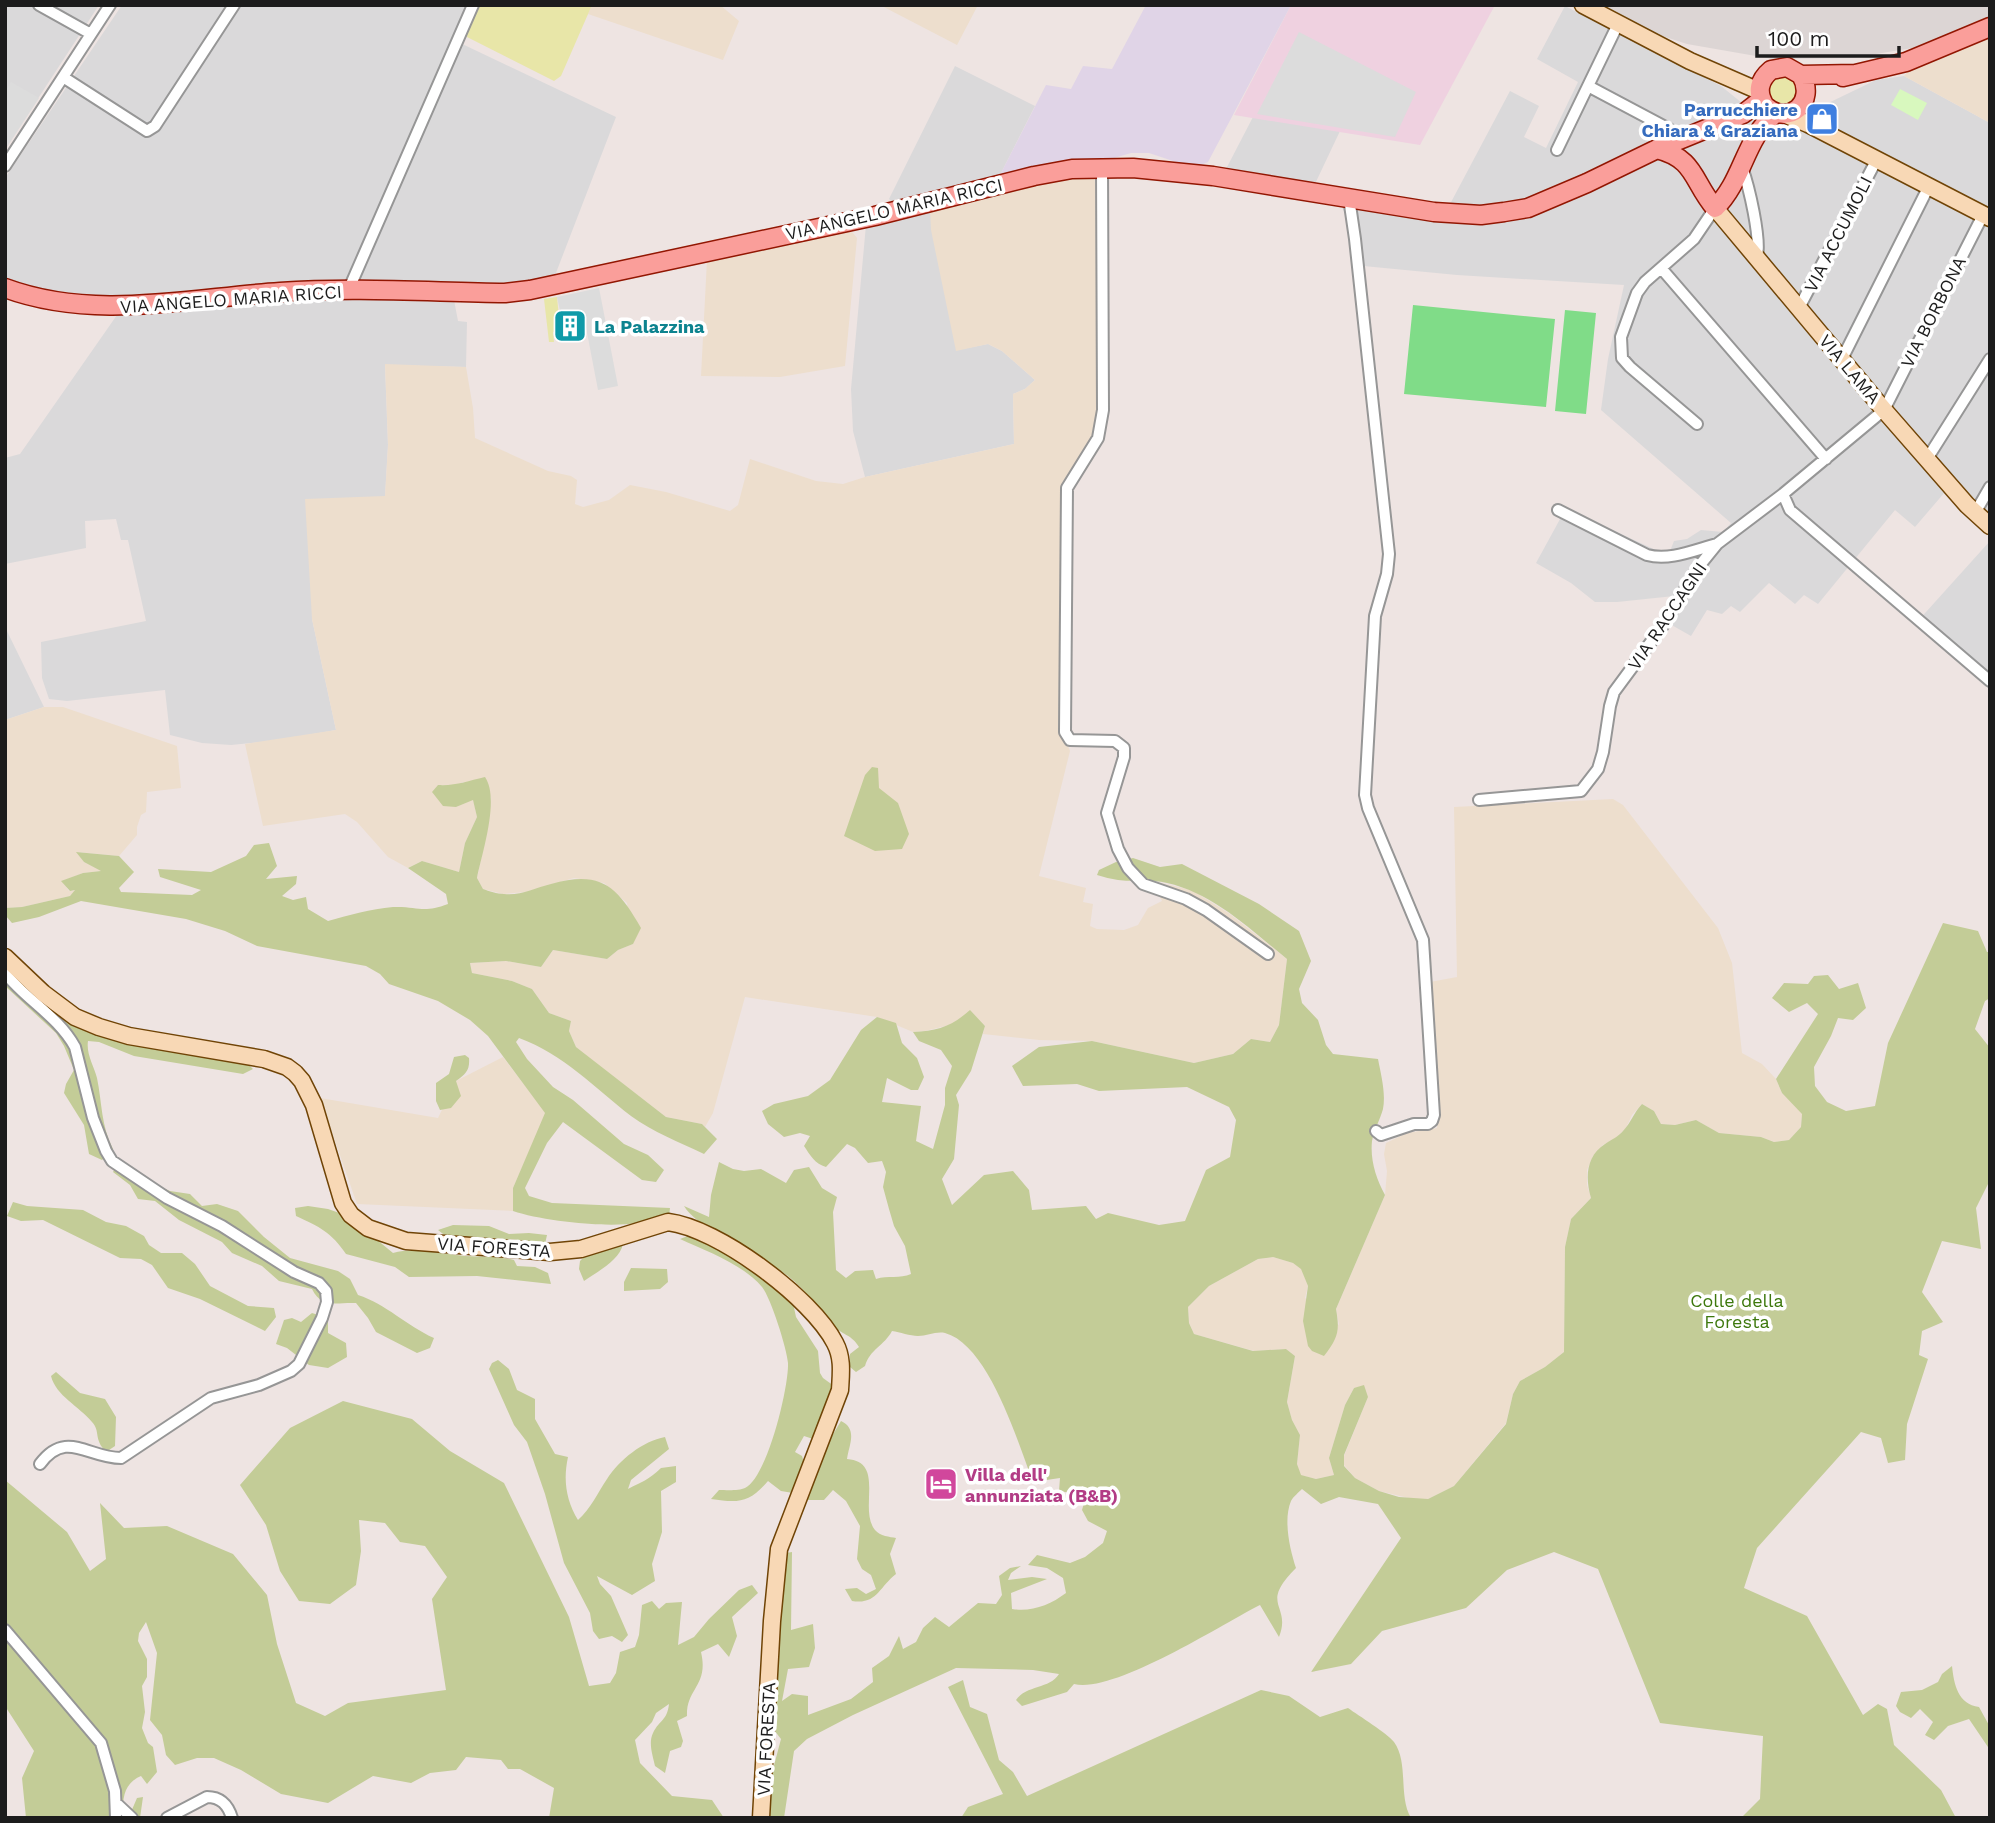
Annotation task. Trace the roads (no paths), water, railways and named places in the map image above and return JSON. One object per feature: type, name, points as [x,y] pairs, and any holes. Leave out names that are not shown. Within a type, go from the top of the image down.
[{"type":"main road","points":[[1583,5],[1690,61],[1762,89]]},
{"type":"main road","points":[[1804,82],[1906,62],[1990,27]]},
{"type":"main road","points":[[1715,208],[1725,197],[1742,167],[1761,126],[1791,115],[1805,100],[1804,82],[1795,69],[1779,67],[1762,89],[1765,106],[1791,115],[1986,217]]},
{"type":"main road","name":"VIA ANGELO MARIA RICCI","points":[[5,288],[58,302],[109,307],[281,292],[505,293],[530,290],[875,216],[1034,176],[1102,167],[1213,176],[1453,214],[1504,212],[1528,208],[1657,149],[1746,113],[1762,89]]},
{"type":"main road","points":[[1746,113],[1753,116],[1761,126]]},
{"type":"main road","points":[[1681,139],[1688,165]]},
{"type":"main road","points":[[1657,149],[1679,157],[1688,165]]},
{"type":"main road","name":"VIA LAMA","points":[[1688,165],[1715,208],[1884,410],[1975,513],[1990,526]]},
{"type":"main road","name":"VIA FORESTA","points":[[5,957],[43,993],[75,1017],[99,1027],[130,1036],[264,1059],[295,1073],[303,1081],[314,1105],[343,1203],[351,1215],[368,1228],[406,1241],[550,1252],[581,1249],[668,1222],[683,1224],[699,1230],[790,1288],[823,1324],[836,1344],[842,1364],[840,1390],[779,1549],[761,1818]]},
{"type":"street","points":[[39,5],[91,34]]},
{"type":"street","points":[[5,166],[110,5]]},
{"type":"street","points":[[63,77],[147,131],[155,126],[234,5]]},
{"type":"street","points":[[348,291],[473,5]]},
{"type":"street","points":[[1557,150],[1618,24]]},
{"type":"street","points":[[1588,86],[1669,129],[1681,139]]},
{"type":"street","name":"VIA ACCUMOLI","points":[[1799,308],[1877,159]]},
{"type":"street","points":[[1102,167],[1104,410],[1093,449],[1067,488],[1065,732],[1070,740],[1115,741],[1125,748],[1107,813],[1118,849],[1136,878],[1143,884],[1186,899],[1206,910],[1268,954]]},
{"type":"street","points":[[1742,167],[1758,244],[1757,257]]},
{"type":"street","points":[[1842,359],[1928,186]]},
{"type":"street","points":[[1349,198],[1389,554],[1387,574],[1376,616],[1365,795],[1423,940],[1434,1115],[1428,1124],[1413,1124],[1381,1135],[1376,1131]]},
{"type":"street","points":[[1697,424],[1622,358],[1621,337],[1631,307],[1645,282],[1694,239],[1715,208]]},
{"type":"street","name":"VIA BORBONA","points":[[1884,410],[1986,217]]},
{"type":"street","points":[[1661,268],[1826,458]]},
{"type":"street","points":[[1927,459],[1990,359]]},
{"type":"street","name":"VIA RACCAGNI","points":[[1479,800],[1581,791],[1598,769],[1614,692],[1662,627],[1700,565],[1717,544],[1783,494],[1884,410]]},
{"type":"street","points":[[1975,513],[1990,487]]},
{"type":"street","points":[[1783,494],[1790,510],[1990,681]]},
{"type":"street","points":[[1558,510],[1647,555],[1657,557],[1686,553],[1717,544]]},
{"type":"street","points":[[5,973],[70,1037],[93,1118],[106,1151],[113,1161],[167,1198],[222,1226],[294,1272],[319,1283],[326,1291],[327,1302],[299,1364],[280,1377],[211,1398],[121,1458],[111,1458],[69,1446],[49,1452],[40,1464]]},
{"type":"street","points":[[5,1630],[101,1742],[115,1791],[116,1818]]},
{"type":"street","points":[[167,1818],[207,1797],[222,1801],[232,1818]]},
{"type":"street","points":[[116,1803],[132,1818]]},
{"type":"place","name":"Parrucchiere Chiara & Graziana","points":[[1822,119]]},
{"type":"place","name":"La Palazzina","points":[[570,326]]},
{"type":"place","name":"Villa dell' annunziata (B&B)","points":[[941,1484]]},
{"type":"park label","name":"Colle della Foresta","points":[[1737,1310]]}]
